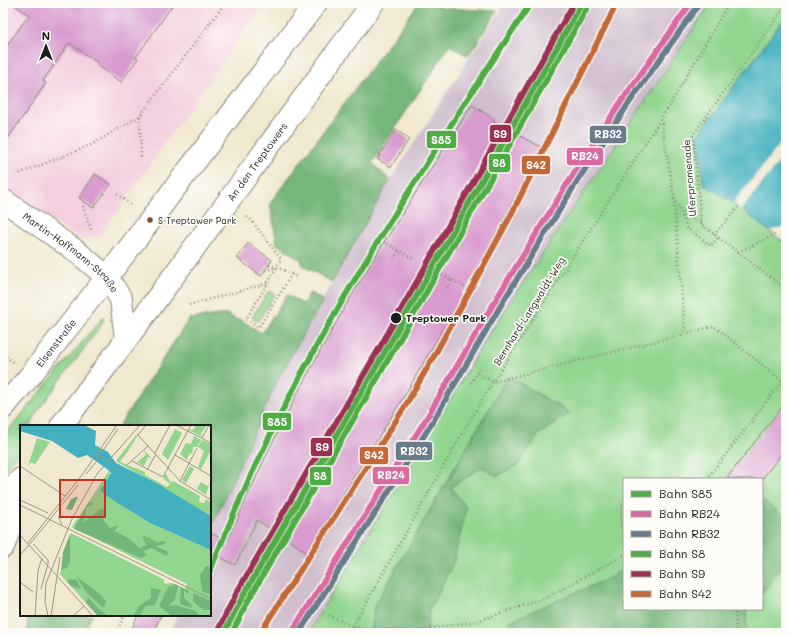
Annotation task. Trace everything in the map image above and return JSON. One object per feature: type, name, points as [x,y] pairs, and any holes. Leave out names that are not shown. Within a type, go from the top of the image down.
[{"type":"main road","points":[[107,277],[316,3]]},
{"type":"main road","name":"An den Treptowers","points":[[126,339],[373,3]]},
{"type":"main road","name":"Martin-Hoffmann-Straße","points":[[3,200],[76,251],[107,277],[121,299],[126,339]]},
{"type":"main road","name":"Elsenstraße","points":[[3,408],[30,376],[107,277]]},
{"type":"main road","points":[[62,425],[126,339]]},
{"type":"main road","points":[[3,501],[20,480]]},
{"type":"main road","points":[[3,547],[20,502]]},
{"type":"path","points":[[16,176],[91,145],[140,116],[225,3]]},
{"type":"path","name":"Bernhard-Langwaldt-Weg","points":[[349,633],[493,382],[661,119],[730,3]]},
{"type":"path","name":"Uferpromenade","points":[[786,5],[693,135],[701,224],[786,289]]},
{"type":"path","points":[[140,116],[141,160]]},
{"type":"path","points":[[661,119],[674,197],[685,334]]},
{"type":"path","points":[[117,194],[132,204]]},
{"type":"path","points":[[674,197],[687,228],[711,246],[718,238]]},
{"type":"path","points":[[84,202],[83,208],[92,232]]},
{"type":"path","points":[[83,208],[89,205]]},
{"type":"path","points":[[714,235],[738,207]]},
{"type":"path","points":[[679,209],[701,224]]},
{"type":"path","points":[[247,217],[252,221],[281,259],[246,319],[260,327],[292,274]]},
{"type":"path","points":[[738,252],[775,235]]},
{"type":"path","points":[[384,242],[414,259]]},
{"type":"path","points":[[394,259],[399,250]]},
{"type":"path","points":[[269,265],[282,269],[297,277]]},
{"type":"path","points":[[265,270],[276,268]]},
{"type":"path","points":[[435,271],[467,288]]},
{"type":"path","points":[[447,288],[452,280]]},
{"type":"path","points":[[189,305],[268,283]]},
{"type":"path","points":[[477,373],[493,382],[714,326],[782,382]]},
{"type":"path","points":[[471,383],[480,368]]},
{"type":"path","points":[[708,478],[786,376]]},
{"type":"path","points":[[329,616],[353,627],[416,632],[477,621],[543,598],[623,556]]},
{"type":"path","points":[[735,610],[736,633]]},
{"type":"path","points":[[116,633],[124,616]]},
{"type":"path","points":[[353,627],[354,633]]},
{"type":"shaded area","points":[[3,3],[264,3],[100,235],[81,240],[3,187]]},
{"type":"shaded area","points":[[505,3],[711,3],[496,323],[307,633],[170,633],[177,616],[211,616],[211,530],[280,375],[390,180]]},
{"type":"green space","points":[[419,3],[432,3],[442,8],[497,11],[468,56],[450,45],[372,163],[390,180],[332,282],[303,266],[301,260],[277,244],[270,203]]},
{"type":"green space","name":"Treptower Park","points":[[711,3],[786,3],[786,16],[698,135],[733,203],[786,244],[786,633],[308,633],[496,323]]},
{"type":"green space","points":[[269,291],[275,294],[258,321],[252,317]]},
{"type":"green space","points":[[310,293],[323,300],[280,375],[214,522],[211,520],[211,425],[120,425],[189,319],[227,314],[238,321],[239,319],[262,333],[287,295],[303,304]]},
{"type":"green space","points":[[104,316],[102,324],[37,412],[31,425],[20,425],[20,450],[3,472],[3,437]]},
{"type":"green space","points":[[508,376],[570,413],[539,434],[518,465],[497,476],[482,467],[451,487],[466,508],[454,561],[429,610],[427,633],[371,633],[374,607]]},
{"type":"green space","points":[[763,502],[786,519],[786,561],[763,592]]},
{"type":"green space","points":[[623,569],[623,610],[748,610],[746,613],[747,633],[507,633],[510,621],[610,578]]},
{"type":"green space","points":[[28,616],[92,616],[85,630],[41,633],[27,630]]},
{"type":"water","points":[[786,16],[786,244],[733,203],[703,183],[698,135]]},
{"type":"pier","points":[[786,137],[786,153],[741,210],[733,203]]},
{"type":"pier","points":[[786,226],[786,238],[780,239],[770,231]]},
{"type":"building","points":[[12,3],[174,3],[136,57],[138,58],[121,82],[97,65],[98,63],[69,43],[43,81],[46,83],[3,146],[3,51],[29,15]]},
{"type":"building","points":[[472,105],[494,119],[493,122],[541,147],[467,288],[399,405],[307,552],[257,520],[235,565],[211,553],[211,533],[227,541],[269,449],[300,388],[345,306],[384,242]]},
{"type":"building","points":[[396,130],[409,139],[391,167],[377,159]]},
{"type":"building","points":[[95,174],[111,184],[93,208],[79,198]]},
{"type":"building","points":[[248,243],[272,260],[261,276],[237,258]]},
{"type":"building","points":[[786,402],[786,448],[763,478],[727,478]]},
{"type":"building","points":[[138,616],[161,616],[153,633],[130,633]]},
{"type":"rail line","name":"S85","points":[[211,569],[257,463],[299,377],[318,343],[399,207],[531,3]]},
{"type":"rail line","name":"S9","points":[[218,630],[237,592],[380,347],[574,3]]},
{"type":"rail line","name":"S85","points":[[224,633],[243,596],[386,350],[582,3]]},
{"type":"rail line","name":"S42","points":[[260,633],[404,408],[434,356],[510,217],[617,3]]},
{"type":"rail line","name":"RB24","points":[[291,633],[426,419],[498,296],[572,176],[623,99],[691,3]]},
{"type":"rail line","name":"S8","points":[[232,633],[249,599],[392,353],[588,6]]},
{"type":"rail line","name":"RB32","points":[[299,633],[432,423],[504,300],[578,180],[629,103],[697,7]]},
{"type":"place","name":"S Treptower Park","points":[[150,220]]},
{"type":"place","name":"Treptower Park","points":[[396,318]]}]
